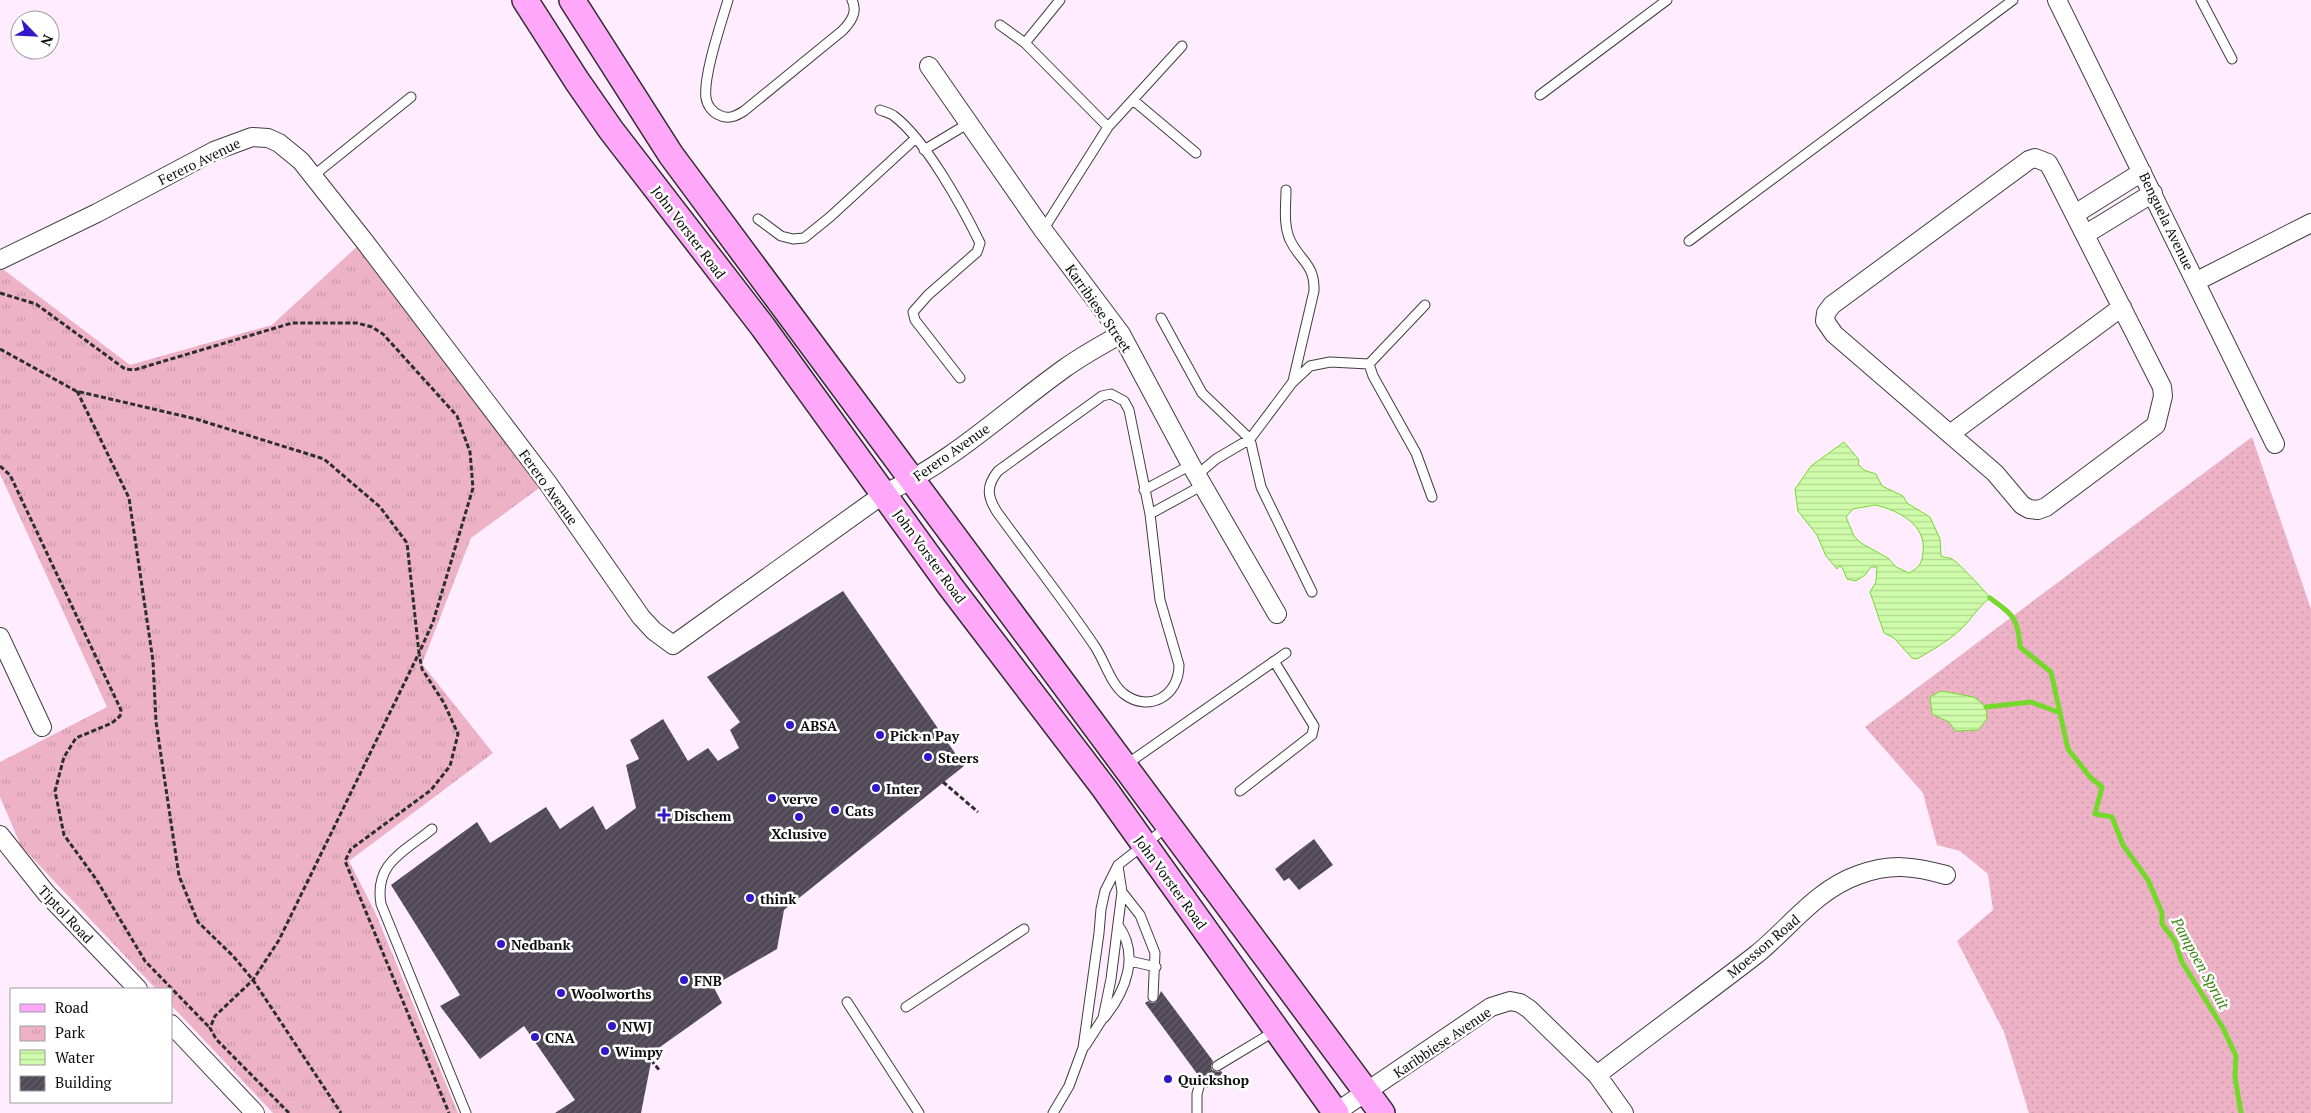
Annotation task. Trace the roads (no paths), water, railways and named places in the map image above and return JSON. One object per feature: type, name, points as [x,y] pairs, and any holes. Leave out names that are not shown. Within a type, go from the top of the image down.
[{"type":"main road","name":"John Vorster Road","points":[[525,0],[611,130],[763,327],[885,493],[950,586],[1104,788],[1278,1030],[1335,1113]]},
{"type":"main road","points":[[572,0],[671,155],[1382,1113]]},
{"type":"street","name":"Benguela Avenue","points":[[2057,0],[2197,281],[2275,444]]},
{"type":"street","name":"Karribiese Street","points":[[929,66],[1044,230],[1120,334],[1197,475],[1278,614]]},
{"type":"street","name":"Ferero Avenue","points":[[0,260],[97,213],[214,151],[252,137],[268,138],[279,143],[302,161],[547,482],[641,617],[654,632],[673,645],[885,493],[912,481],[1067,367],[1120,334]]},
{"type":"street","points":[[2035,158],[2048,163],[2076,214],[2162,387],[2163,396],[2160,418],[2156,425],[2046,507],[2038,510],[2029,509],[2022,505],[1995,473],[1834,334],[1825,322],[1826,313],[1832,305],[2029,160],[2035,158]]},
{"type":"street","points":[[2076,214],[2142,172]]},
{"type":"street","points":[[2086,234],[2153,193]]},
{"type":"street","points":[[2197,281],[2311,223]]},
{"type":"street","points":[[1950,434],[2122,307]]},
{"type":"street","points":[[0,637],[42,727]]},
{"type":"street","name":"Tiptol Road","points":[[2,842],[46,893],[137,988]]},
{"type":"street","name":"Moesson Road","points":[[1597,1075],[1759,952],[1822,895],[1856,876],[1900,866],[1918,867],[1946,875]]},
{"type":"street","name":"Karibbiese Avenue","points":[[1335,1113],[1491,1008],[1510,1001],[1520,1003],[1529,1009],[1597,1075],[1624,1113]]},
{"type":"street","points":[[172,1025],[255,1113]]},
{"type":"lane","points":[[728,0],[706,84],[706,100],[709,107],[716,114],[724,118],[735,116],[744,111],[842,31],[850,23],[854,12],[852,0]]},
{"type":"lane","points":[[1024,43],[1060,0]]},
{"type":"lane","points":[[1540,95],[1667,0]]},
{"type":"lane","points":[[1689,241],[2013,0]]},
{"type":"lane","points":[[2202,0],[2232,59]]},
{"type":"lane","points":[[1000,25],[1024,43],[1108,127]]},
{"type":"lane","points":[[1044,230],[1108,127],[1182,46]]},
{"type":"lane","points":[[312,176],[411,97]]},
{"type":"lane","points":[[1133,100],[1196,153]]},
{"type":"lane","points":[[880,110],[893,114],[916,138],[970,222],[980,243],[977,252],[928,295],[913,312],[915,320],[960,378]]},
{"type":"lane","points":[[924,150],[969,123]]},
{"type":"lane","points":[[758,219],[781,236],[793,239],[804,238],[830,217],[916,138]]},
{"type":"lane","points":[[1286,190],[1285,221],[1287,232],[1290,241],[1312,271],[1314,279],[1314,291],[1292,383]]},
{"type":"lane","points":[[1150,514],[1216,459],[1250,439],[1292,383],[1310,366],[1330,362],[1369,364],[1425,305]]},
{"type":"lane","points":[[1161,318],[1202,393],[1250,439],[1261,487],[1312,592]]},
{"type":"lane","points":[[1369,364],[1373,376],[1416,453],[1432,497]]},
{"type":"lane","points":[[1111,394],[1124,400],[1129,410],[1150,514],[1160,600],[1179,665],[1179,676],[1175,687],[1166,696],[1155,702],[1142,702],[1123,694],[1114,682],[1095,646],[990,502],[988,490],[991,480],[998,472],[1102,396],[1111,394]]},
{"type":"lane","points":[[1144,490],[1197,475]]},
{"type":"lane","points":[[1124,766],[1286,653]]},
{"type":"lane","points":[[1240,791],[1315,731],[1314,726],[1274,661]]},
{"type":"lane","points":[[1083,1048],[1099,933],[1100,909],[1105,891],[1118,865],[1168,826]]},
{"type":"lane","points":[[432,830],[389,864],[380,878],[379,890],[381,904],[466,1113]]},
{"type":"lane","points":[[1103,1018],[1122,892],[1118,865]]},
{"type":"lane","points":[[1122,892],[1135,908],[1145,925],[1155,952],[1156,967],[1153,997]]},
{"type":"lane","points":[[1053,1113],[1068,1086],[1083,1048],[1119,996],[1130,961],[1130,947],[1126,936],[1118,925]]},
{"type":"lane","points":[[906,1007],[1024,929]]},
{"type":"lane","points":[[1130,961],[1156,967]]},
{"type":"lane","points":[[847,1002],[919,1113]]},
{"type":"lane","points":[[1217,1066],[1278,1030]]},
{"type":"lane","points":[[1198,1113],[1197,1094],[1201,1080]]},
{"type":"water","points":[[1844,442],[1859,460],[1858,464],[1864,470],[1876,474],[1882,486],[1903,496],[1907,503],[1930,517],[1940,539],[1941,556],[1955,561],[1990,598],[1950,638],[1917,659],[1912,658],[1894,638],[1884,633],[1870,592],[1876,582],[1877,567],[1871,567],[1865,575],[1856,581],[1847,579],[1842,567],[1839,566],[1837,569],[1826,556],[1817,535],[1798,511],[1795,489],[1811,466]],"holes":[[[1875,505],[1884,507],[1909,520],[1920,534],[1923,542],[1922,559],[1918,567],[1909,573],[1896,567],[1888,558],[1861,543],[1854,536],[1846,517],[1853,509]]]},
{"type":"water","points":[[1941,691],[1974,697],[1986,707],[1987,719],[1978,730],[1955,731],[1949,722],[1932,714],[1930,697]]},
{"type":"waterway","name":"Pampoen Spruit","points":[[1990,598],[2013,618],[2018,629],[2020,647],[2051,672],[2068,749],[2090,777],[2102,787],[2095,814],[2112,817],[2123,845],[2148,880],[2162,913],[2162,924],[2175,941],[2182,962],[2223,1028],[2236,1056],[2235,1077],[2241,1113]]},
{"type":"waterway","name":"Pampoen Spruit","points":[[1986,707],[2031,702],[2058,712]]},
{"type":"place","name":"ABSA","points":[[790,725]]},
{"type":"place","name":"Pick n Pay","points":[[880,735]]},
{"type":"place","name":"Steers","points":[[928,757]]},
{"type":"place","name":"Inter","points":[[876,788]]},
{"type":"place","name":"verve","points":[[772,798]]},
{"type":"place","name":"Cats","points":[[835,810]]},
{"type":"place","name":"Dischem","points":[[664,815]]},
{"type":"place","name":"Xclusive","points":[[799,817]]},
{"type":"place","name":"think","points":[[750,898]]},
{"type":"place","name":"Nedbank","points":[[501,944]]},
{"type":"place","name":"FNB","points":[[684,980]]},
{"type":"place","name":"Woolworths","points":[[561,993]]},
{"type":"place","name":"NWJ","points":[[612,1026]]},
{"type":"place","name":"CNA","points":[[535,1037]]},
{"type":"place","name":"Wimpy","points":[[605,1051]]},
{"type":"place","name":"Quickshop","points":[[1168,1079]]}]
